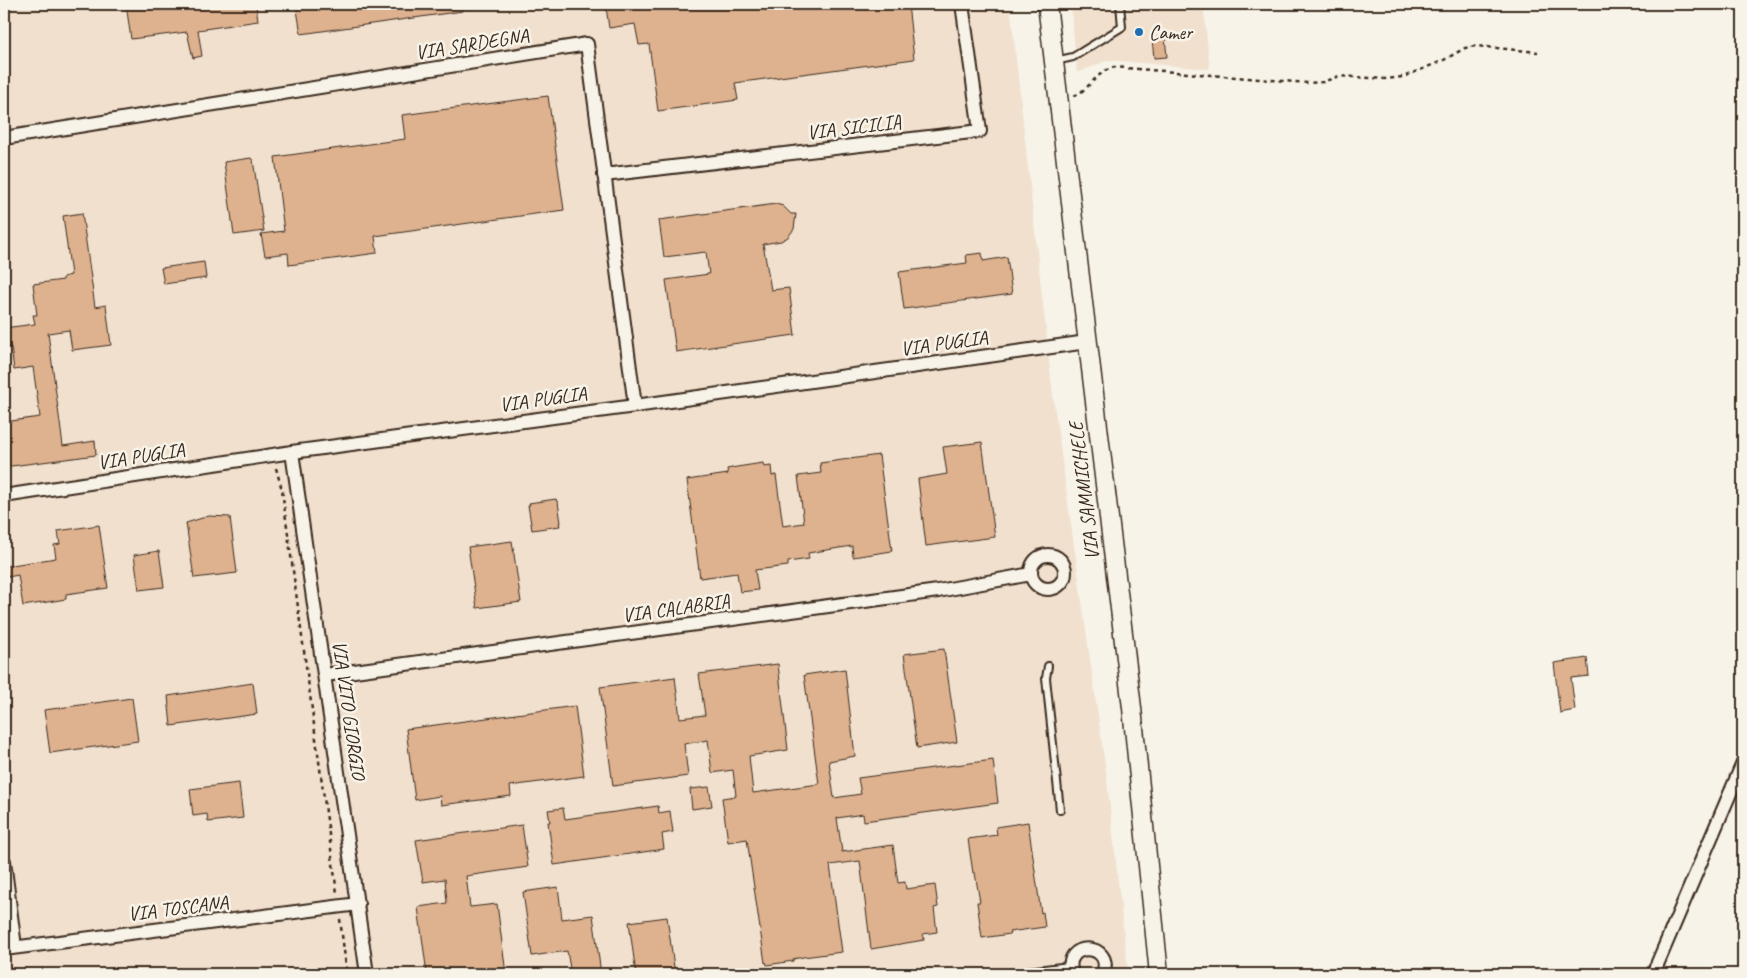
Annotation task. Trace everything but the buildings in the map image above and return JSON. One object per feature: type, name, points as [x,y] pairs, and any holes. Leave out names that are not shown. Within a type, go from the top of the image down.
[{"type":"main road","name":"VIA SAMMICHELE","points":[[1047,4],[1132,708],[1159,974]]},
{"type":"street","name":"VIA SICILIA","points":[[604,174],[980,131],[962,4]]},
{"type":"street","name":"VIA SARDEGNA","points":[[4,138],[587,44],[635,406]]},
{"type":"street","name":"VIA PUGLIA","points":[[4,496],[292,452],[1087,342]]},
{"type":"street","name":"VIA VITO GIORGIO","points":[[292,452],[367,974]]},
{"type":"street","name":"VIA CALABRIA","points":[[325,675],[938,591],[1031,574]]},
{"type":"street","points":[[1653,974],[1743,764]]},
{"type":"street","points":[[4,861],[10,948]]},
{"type":"street","name":"VIA TOSCANA","points":[[10,948],[358,904]]},
{"type":"street","points":[[1028,974],[1071,972],[1070,963],[1076,953],[1087,949],[1102,956],[1104,961],[1103,974]]},
{"type":"lane","points":[[1054,61],[1073,58],[1122,27],[1120,4]]},
{"type":"lane","points":[[1048,666],[1046,688],[1060,810]]},
{"type":"path","points":[[1058,101],[1077,95],[1085,90],[1105,69],[1114,67],[1308,83],[1323,82],[1339,76],[1385,79],[1403,77],[1435,65],[1464,48],[1476,46],[1538,52]]},
{"type":"path","points":[[272,455],[282,490],[347,974]]},
{"type":"shaded area","points":[[4,4],[1010,4],[1053,397],[1107,780],[1128,974],[4,974]]},
{"type":"shaded area","name":"Camer","points":[[1071,4],[1203,4],[1210,69],[1108,60],[1077,73]]},
{"type":"place","name":"Camer","points":[[1139,32]]}]
